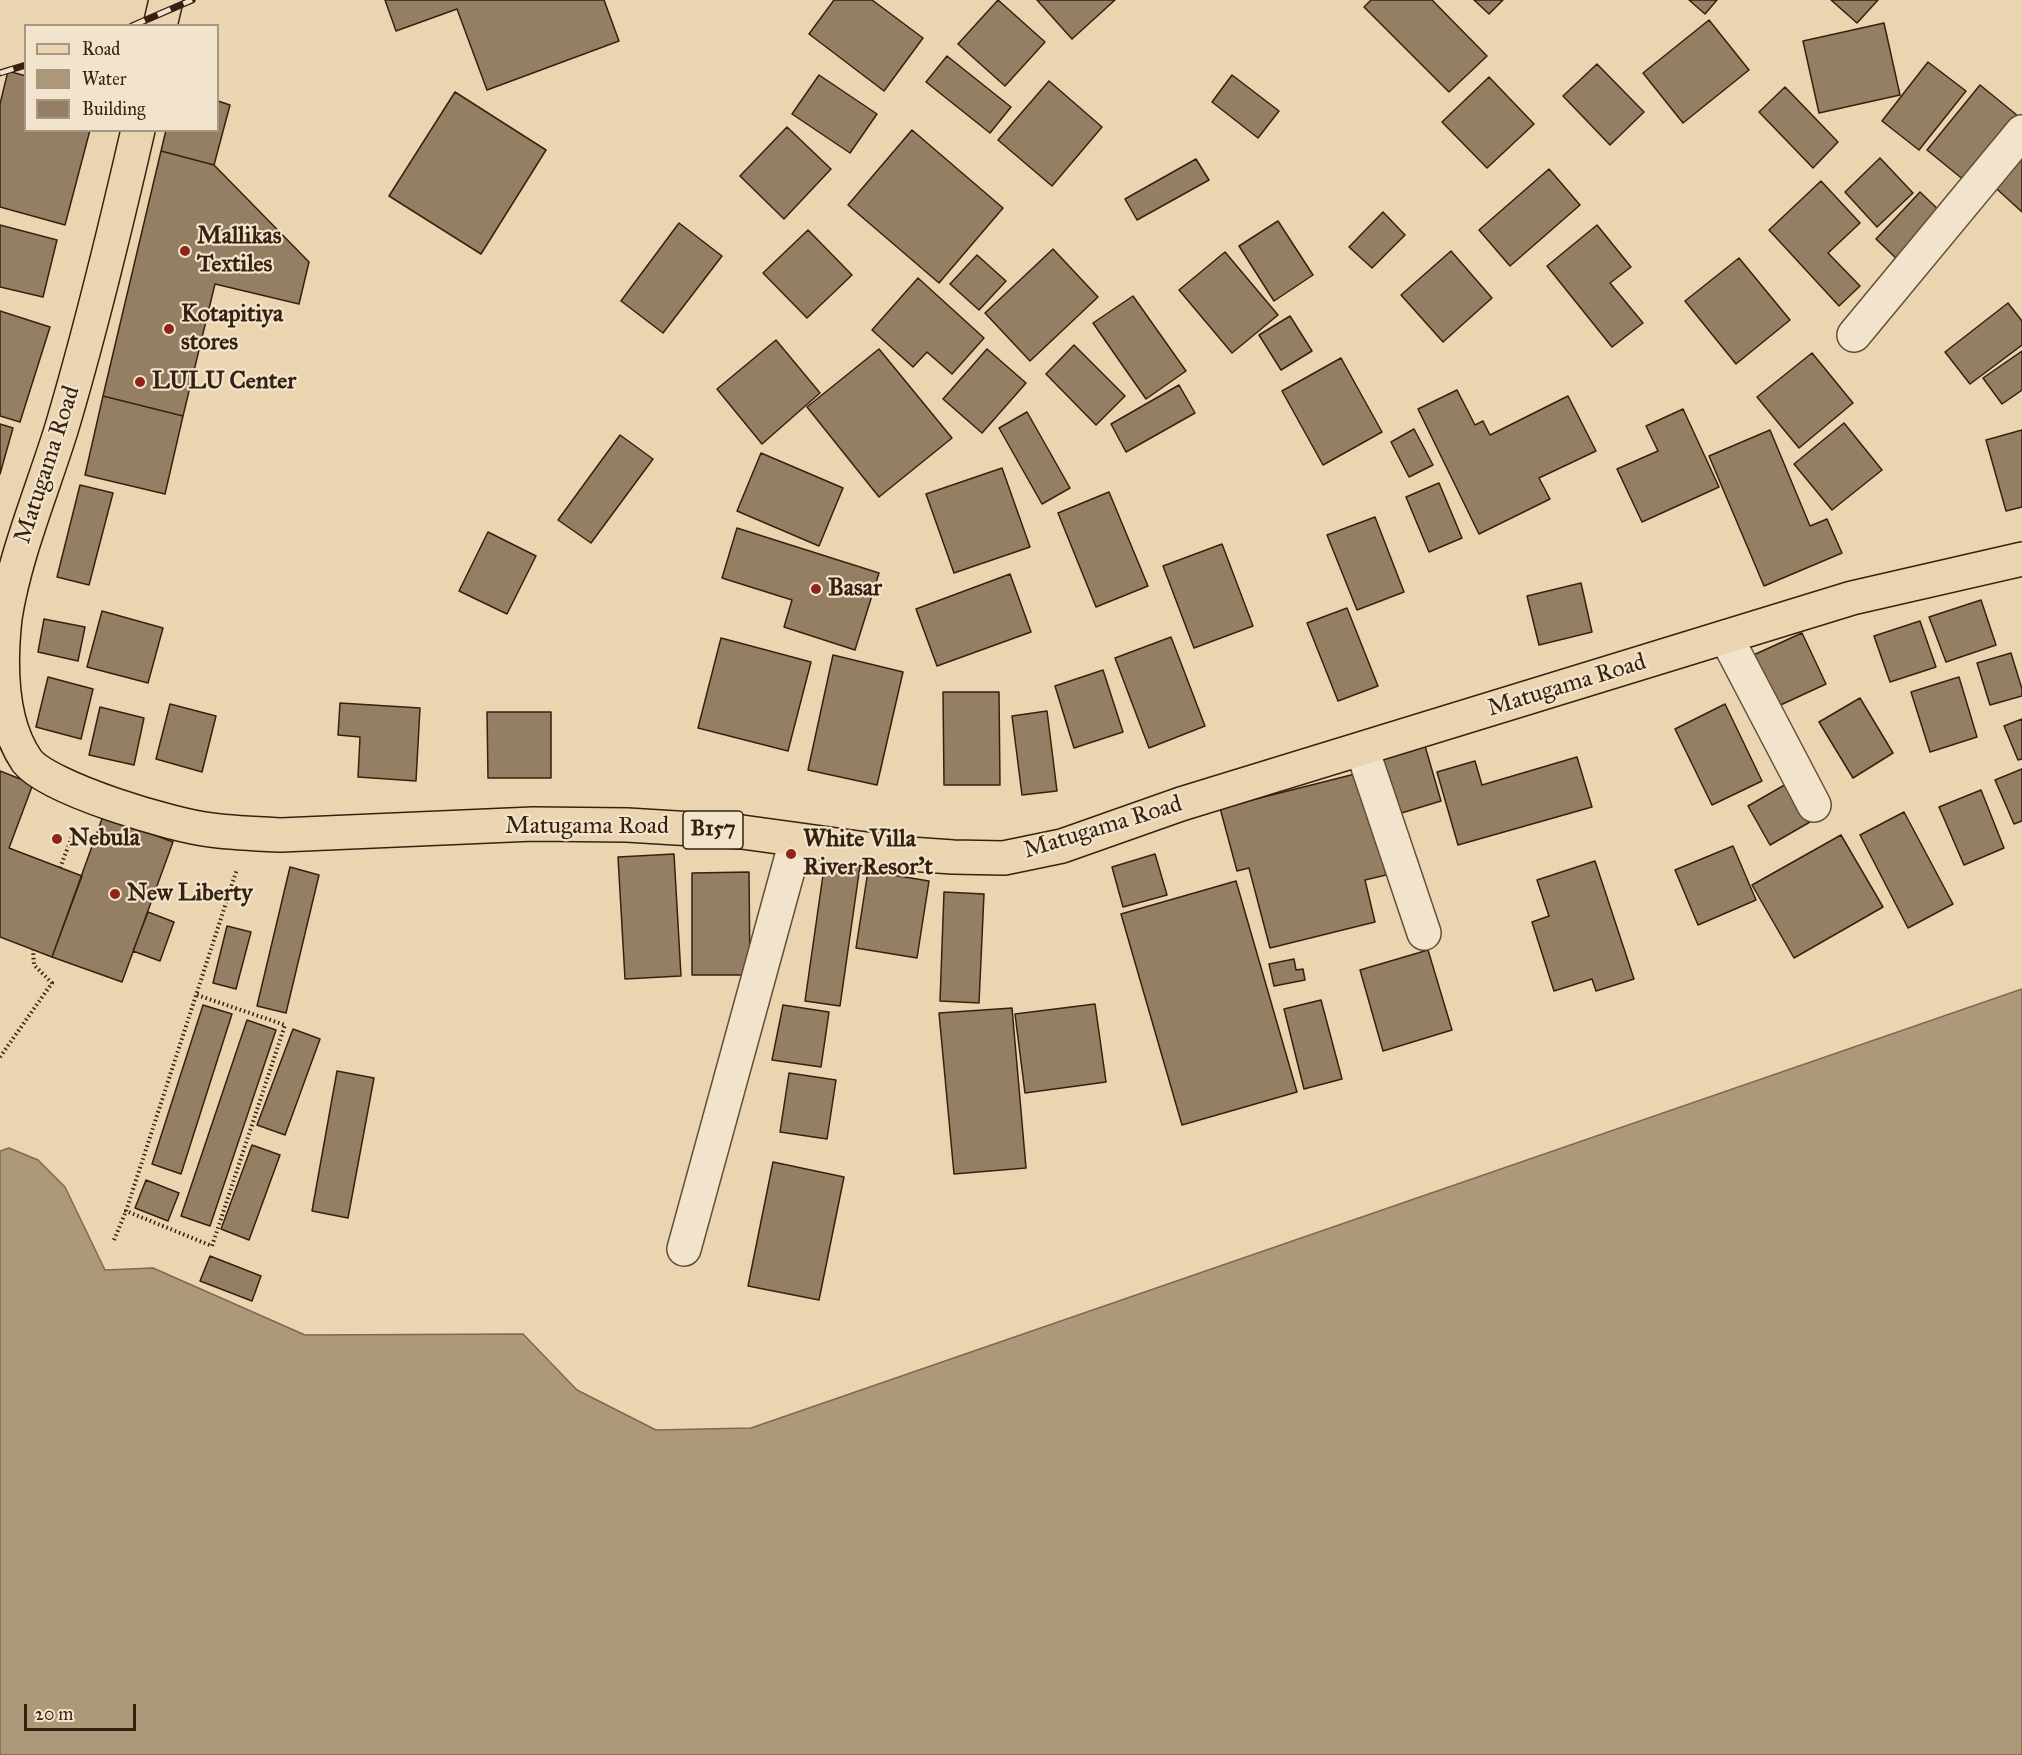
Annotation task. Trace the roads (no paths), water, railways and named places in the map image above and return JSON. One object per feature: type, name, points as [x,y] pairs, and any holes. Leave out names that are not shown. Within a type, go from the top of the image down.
[{"type":"main road","name":"Matugama Road","points":[[138,132],[72,395],[15,571],[5,618],[2,692],[10,728],[17,745],[28,762],[54,780],[88,795],[171,821],[210,830],[248,834],[292,834],[533,824],[627,825],[742,832],[895,853],[1004,858],[1062,846],[1181,804],[1852,598],[2022,558]]},
{"type":"street","points":[[1854,335],[2022,132]]},
{"type":"street","points":[[1726,637],[1814,805]]},
{"type":"street","points":[[1362,749],[1424,933]]},
{"type":"street","points":[[684,1249],[796,841]]},
{"type":"water","points":[[2022,989],[2022,1755],[0,1755],[0,1151],[9,1148],[38,1160],[65,1187],[105,1270],[153,1268],[305,1335],[523,1334],[577,1390],[656,1430],[751,1428]]},
{"type":"railway","points":[[137,24],[192,0]]},
{"type":"railway","points":[[0,73],[24,66]]},
{"type":"place","name":"Mallikas Textiles","points":[[185,251]]},
{"type":"place","name":"Kotapitiya stores","points":[[169,329]]},
{"type":"place","name":"LULU Center","points":[[140,382]]},
{"type":"place","name":"Basar","points":[[816,589]]},
{"type":"place","name":"Nebula","points":[[57,839]]},
{"type":"place","name":"White Villa River Resor't","points":[[791,854]]},
{"type":"place","name":"New Liberty","points":[[115,894]]}]
